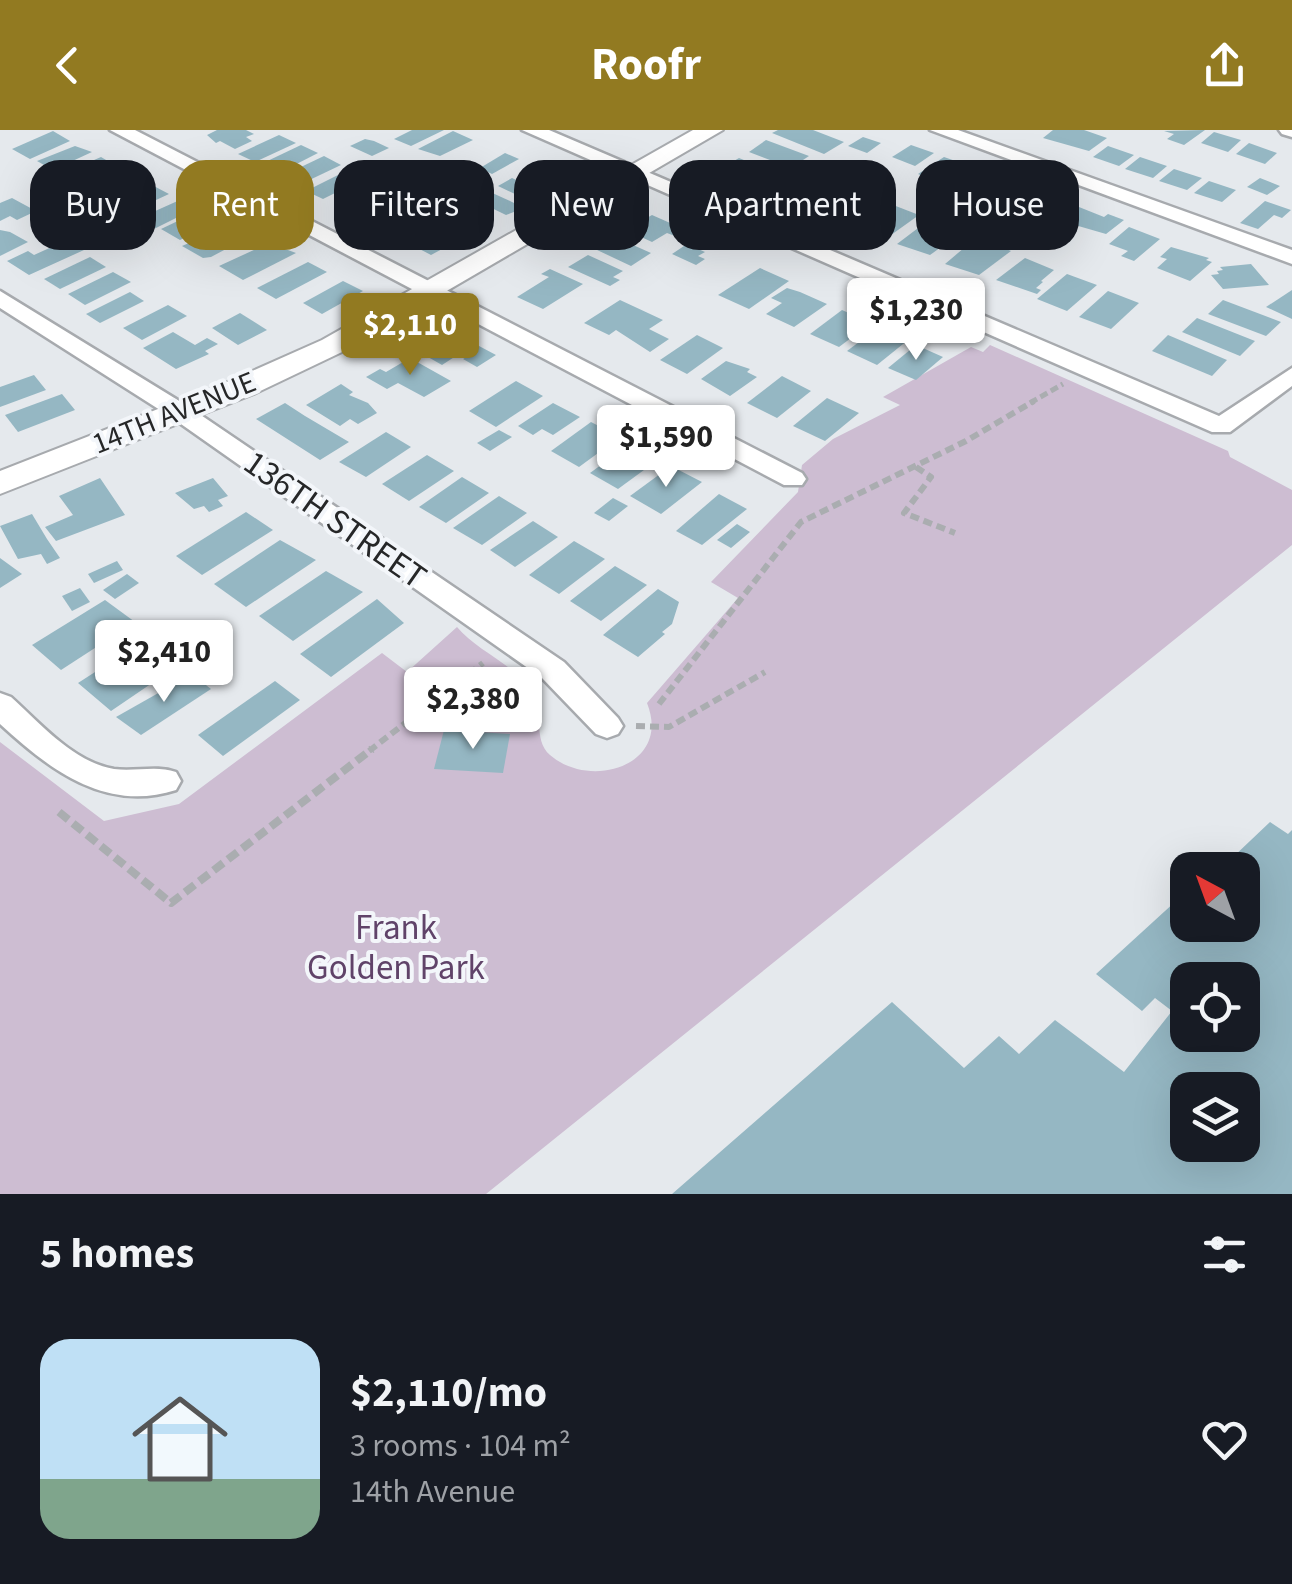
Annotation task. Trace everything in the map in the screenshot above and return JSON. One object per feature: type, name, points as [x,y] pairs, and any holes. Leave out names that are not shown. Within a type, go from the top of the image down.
[{"type":"street","points":[[120,130],[793,478]]},
{"type":"street","points":[[532,130],[602,160]]},
{"type":"street","name":"14TH AVENUE","points":[[649,165],[711,130]]},
{"type":"street","points":[[940,130],[1292,257]]},
{"type":"street","points":[[649,180],[1221,426],[1292,375]]},
{"type":"street","name":"14TH AVENUE","points":[[0,483],[180,412],[332,346],[514,244]]},
{"type":"street","name":"136TH STREET","points":[[0,298],[180,412],[554,670],[606,726]]},
{"type":"street","points":[[0,705],[67,766],[91,778],[127,784],[165,781]]},
{"type":"path","points":[[659,704],[801,522],[966,440],[1060,383],[1078,391]]},
{"type":"path","points":[[914,466],[931,477],[904,512],[956,533]]},
{"type":"path","points":[[60,812],[171,903],[482,663]]},
{"type":"path","points":[[669,727],[765,672]]},
{"type":"green space","name":"Frank Golden Park","points":[[990,345],[1228,451],[1230,457],[1292,490],[1292,545],[486,1194],[0,1194],[0,742],[104,821],[179,804],[382,653],[407,672],[457,627],[526,682],[536,699],[541,741],[550,755],[586,770],[605,771],[623,766],[648,743],[652,725],[647,703],[738,598],[711,582],[798,492],[802,465],[833,439],[900,405],[883,397],[971,347],[983,352]]},
{"type":"building","points":[[217,130],[246,130],[254,134],[246,137],[252,141],[235,149],[220,141],[216,143],[207,135]]},
{"type":"building","points":[[412,130],[444,130],[411,146],[394,139]]},
{"type":"building","points":[[813,130],[844,142],[824,154],[772,133]]},
{"type":"building","points":[[1053,130],[1084,130],[1107,138],[1089,151],[1043,138]]},
{"type":"building","points":[[1205,130],[1184,145],[1167,139],[1174,134],[1164,131]]},
{"type":"building","points":[[53,131],[70,141],[30,159],[12,149]]},
{"type":"building","points":[[453,131],[473,140],[440,156],[418,149]]},
{"type":"building","points":[[1214,132],[1241,140],[1228,152],[1201,143]]},
{"type":"building","points":[[279,135],[296,143],[259,160],[238,154]]},
{"type":"building","points":[[863,137],[881,143],[867,153],[848,146]]},
{"type":"building","points":[[365,139],[389,148],[372,156],[350,146]]},
{"type":"building","points":[[766,140],[809,156],[803,160],[770,160],[749,152]]},
{"type":"building","points":[[1249,143],[1277,153],[1265,164],[1236,154]]},
{"type":"building","points":[[301,145],[318,153],[304,160],[270,160]]},
{"type":"building","points":[[911,145],[934,153],[916,160],[915,166],[892,157]]},
{"type":"building","points":[[75,146],[92,152],[75,160],[40,160]]},
{"type":"building","points":[[1108,146],[1134,155],[1119,166],[1093,157]]},
{"type":"building","points":[[505,153],[519,159],[494,173],[493,160]]},
{"type":"building","points":[[324,156],[334,161],[334,168],[314,178],[314,161]]},
{"type":"building","points":[[1140,157],[1167,166],[1153,178],[1125,169]]},
{"type":"building","points":[[1174,169],[1202,178],[1187,190],[1159,181]]},
{"type":"building","points":[[334,177],[334,194],[323,199],[314,195],[314,187]]},
{"type":"building","points":[[1260,178],[1280,186],[1267,195],[1247,187]]},
{"type":"building","points":[[514,179],[514,194],[498,186]]},
{"type":"building","points":[[1209,181],[1236,190],[1222,202],[1194,193]]},
{"type":"building","points":[[156,187],[169,194],[156,200]]},
{"type":"building","points":[[494,194],[514,203],[514,212],[506,215],[494,209]]},
{"type":"building","points":[[12,198],[30,208],[30,214],[0,221],[0,203]]},
{"type":"building","points":[[1265,201],[1291,210],[1282,218],[1274,215],[1258,229],[1240,223]]},
{"type":"building","points":[[176,202],[176,218],[156,228],[156,211]]},
{"type":"building","points":[[896,206],[916,217],[896,231]]},
{"type":"building","points":[[1079,207],[1124,220],[1106,234],[1079,226]]},
{"type":"building","points":[[649,217],[669,222],[669,234],[649,241]]},
{"type":"building","points":[[176,222],[176,238],[161,229]]},
{"type":"building","points":[[1129,227],[1160,239],[1134,261],[1121,256],[1128,251],[1109,244]]},
{"type":"building","points":[[0,230],[10,232],[28,242],[0,256]]},
{"type":"building","points":[[916,230],[916,250],[937,250],[930,255],[897,244]]},
{"type":"building","points":[[1171,247],[1212,262],[1190,281],[1157,268],[1167,259],[1160,257]]},
{"type":"building","points":[[45,250],[84,250],[29,275],[7,261],[28,251],[34,255]]},
{"type":"building","points":[[189,250],[224,250],[211,257],[203,258]]},
{"type":"building","points":[[254,250],[296,253],[243,280],[219,266]]},
{"type":"building","points":[[597,250],[651,253],[631,266]]},
{"type":"building","points":[[678,250],[700,250],[705,252],[698,256],[705,259],[696,265],[672,254]]},
{"type":"building","points":[[962,250],[1011,251],[979,275],[945,264]]},
{"type":"building","points":[[588,255],[623,271],[613,277],[620,280],[610,286],[568,267]]},
{"type":"building","points":[[90,257],[106,267],[60,289],[44,279]]},
{"type":"building","points":[[1025,258],[1054,270],[1036,288],[1041,290],[1037,294],[996,280]]},
{"type":"building","points":[[308,262],[327,272],[276,299],[257,288]]},
{"type":"building","points":[[1251,264],[1269,285],[1223,289],[1211,275],[1219,274],[1217,271],[1223,270],[1220,267]]},
{"type":"building","points":[[760,268],[789,281],[749,309],[718,295]]},
{"type":"building","points":[[550,269],[583,284],[543,309],[517,297],[549,277],[541,274]]},
{"type":"building","points":[[113,272],[131,282],[85,305],[68,294]]},
{"type":"building","points":[[1067,274],[1097,285],[1067,311],[1037,299]]},
{"type":"building","points":[[343,281],[363,291],[322,314],[303,303]]},
{"type":"building","points":[[787,288],[827,304],[794,327],[766,314],[782,303],[771,298]]},
{"type":"building","points":[[1292,290],[1292,319],[1266,307]]},
{"type":"building","points":[[1108,291],[1139,303],[1111,329],[1079,317]]},
{"type":"building","points":[[130,292],[144,301],[100,323],[86,314]]},
{"type":"building","points":[[620,300],[663,320],[649,329],[669,339],[650,352],[616,330],[609,335],[584,323]]},
{"type":"building","points":[[1223,300],[1281,322],[1266,336],[1208,314]]},
{"type":"building","points":[[168,305],[187,316],[142,340],[123,328]]},
{"type":"building","points":[[842,310],[871,323],[839,347],[810,334]]},
{"type":"building","points":[[240,313],[267,330],[238,345],[212,328]]},
{"type":"building","points":[[1197,318],[1255,341],[1240,356],[1182,332]]},
{"type":"building","points":[[879,327],[908,340],[877,365],[847,351]]},
{"type":"building","points":[[447,329],[496,355],[477,367],[463,359],[468,356],[462,352],[442,365],[414,349]]},
{"type":"building","points":[[173,332],[195,345],[207,338],[218,344],[205,351],[209,354],[176,369],[143,348]]},
{"type":"building","points":[[697,335],[723,348],[687,374],[660,360]]},
{"type":"building","points":[[1168,335],[1227,360],[1212,376],[1152,351]]},
{"type":"building","points":[[916,345],[943,357],[916,380],[888,368]]},
{"type":"building","points":[[410,358],[451,381],[424,397],[398,383],[387,389],[366,377],[380,369],[386,372]]},
{"type":"building","points":[[726,361],[750,369],[747,372],[757,377],[730,396],[701,379]]},
{"type":"building","points":[[34,375],[46,390],[0,407],[0,387]]},
{"type":"building","points":[[782,376],[811,391],[777,418],[747,403]]},
{"type":"building","points":[[516,381],[543,396],[496,427],[469,411]]},
{"type":"building","points":[[341,384],[353,392],[349,395],[368,403],[377,413],[358,424],[350,419],[340,426],[306,405]]},
{"type":"building","points":[[62,394],[75,410],[18,432],[5,415]]},
{"type":"building","points":[[827,398],[859,413],[825,441],[793,426]]},
{"type":"building","points":[[285,403],[349,442],[320,460],[256,419]]},
{"type":"building","points":[[553,403],[580,417],[553,435],[542,429],[533,435],[518,426]]},
{"type":"building","points":[[591,422],[620,437],[579,467],[551,451]]},
{"type":"building","points":[[499,430],[512,437],[490,451],[477,443]]},
{"type":"building","points":[[386,432],[411,447],[366,477],[339,462]]},
{"type":"building","points":[[631,443],[659,459],[618,489],[590,473]]},
{"type":"building","points":[[427,455],[454,471],[409,501],[382,484]]},
{"type":"building","points":[[671,466],[702,482],[661,514],[630,496]]},
{"type":"building","points":[[462,477],[489,493],[446,523],[419,507]]},
{"type":"building","points":[[100,478],[125,515],[56,541],[45,527],[73,515],[59,496]]},
{"type":"building","points":[[213,478],[228,496],[218,500],[223,506],[209,512],[204,506],[194,509],[175,493]]},
{"type":"building","points":[[719,494],[747,509],[702,545],[676,531]]},
{"type":"building","points":[[499,496],[527,513],[482,545],[453,528]]},
{"type":"building","points":[[613,498],[628,506],[609,521],[594,513]]},
{"type":"building","points":[[246,512],[273,530],[202,575],[176,556]]},
{"type":"building","points":[[32,514],[60,558],[47,564],[41,554],[18,559],[0,526]]},
{"type":"building","points":[[533,521],[558,537],[515,567],[490,550]]},
{"type":"building","points":[[737,524],[750,532],[731,548],[717,540]]},
{"type":"building","points":[[280,540],[316,560],[246,607],[214,584]]},
{"type":"building","points":[[574,541],[605,559],[559,594],[529,575]]},
{"type":"building","points":[[0,558],[22,574],[0,588]]},
{"type":"building","points":[[117,561],[123,570],[94,583],[88,574]]},
{"type":"building","points":[[615,566],[647,585],[601,621],[570,601]]},
{"type":"building","points":[[326,571],[363,592],[293,641],[259,616]]},
{"type":"building","points":[[127,574],[139,583],[115,599],[103,590]]},
{"type":"building","points":[[80,588],[90,602],[72,611],[62,596]]},
{"type":"building","points":[[658,589],[679,602],[672,624],[662,632],[665,634],[638,657],[603,635]]},
{"type":"building","points":[[377,599],[404,623],[331,677],[300,654]]},
{"type":"building","points":[[105,600],[135,622],[61,670],[32,645]]},
{"type":"building","points":[[151,636],[170,651],[175,648],[186,657],[111,711],[78,683]]},
{"type":"building","points":[[192,674],[211,689],[141,735],[116,717]]},
{"type":"building","points":[[275,681],[300,700],[223,756],[198,735]]},
{"type":"building","points":[[444,730],[510,734],[503,773],[434,769]]},
{"type":"building","points":[[1270,822],[1288,834],[1292,830],[1292,1194],[672,1194],[892,1002],[964,1068],[999,1036],[1019,1054],[1055,1020],[1124,1072],[1170,1014],[1170,1052],[1260,1052],[1260,962],[1170,962],[1170,1009],[1155,998],[1142,1011],[1096,974],[1170,906],[1170,942],[1260,942],[1260,852],[1238,852]]}]
